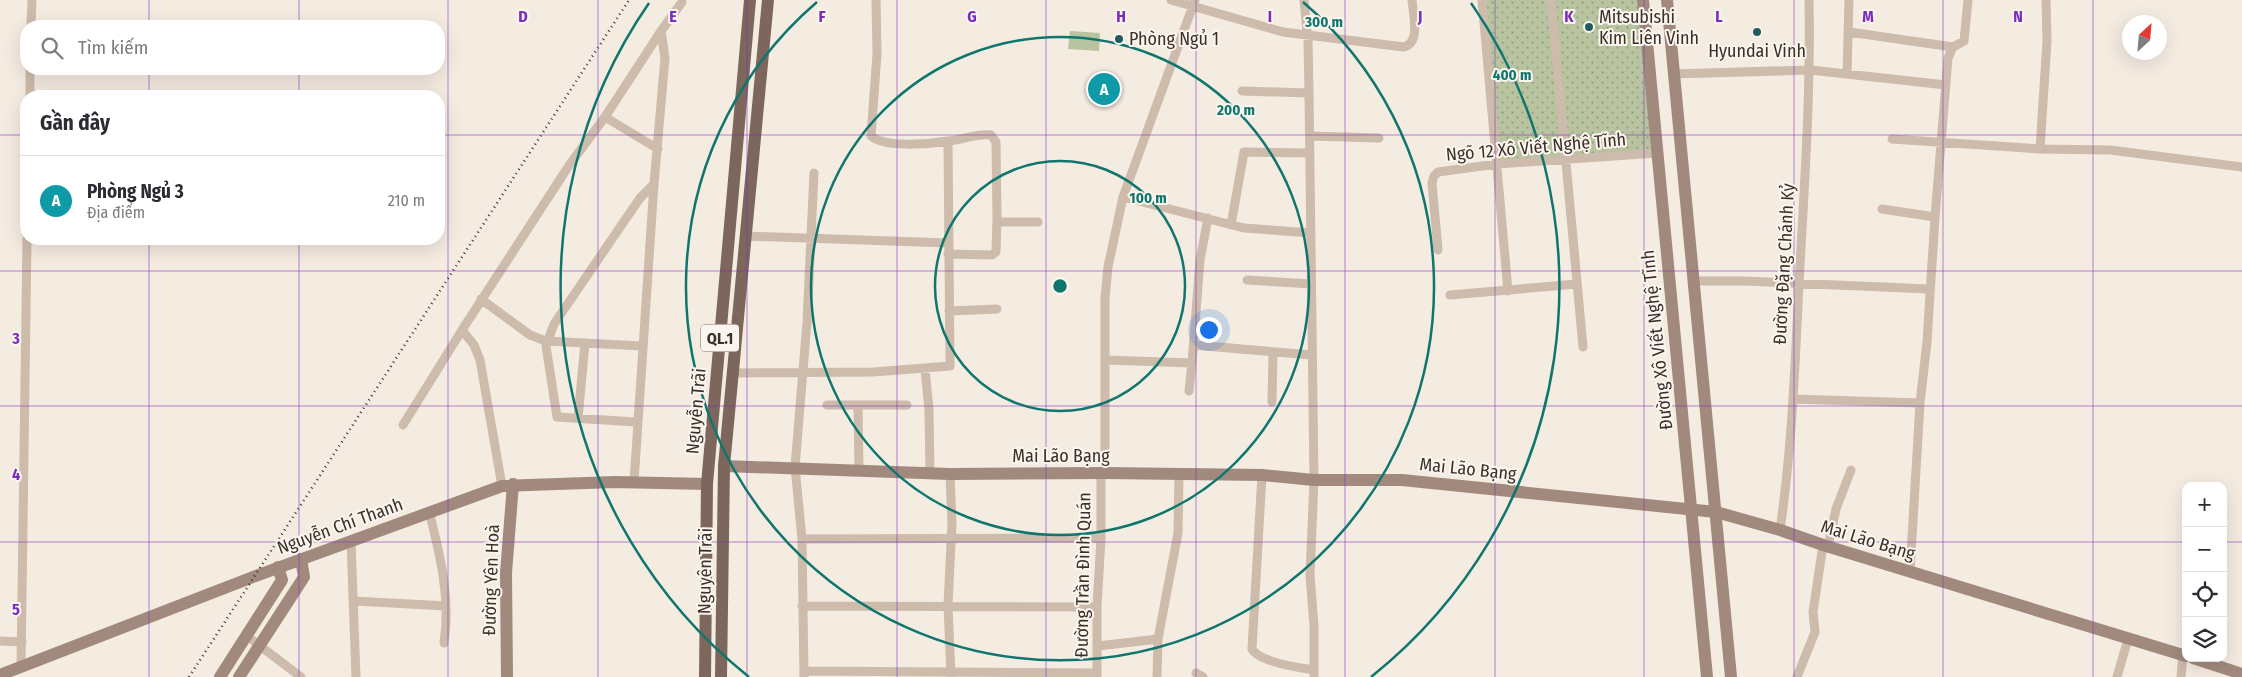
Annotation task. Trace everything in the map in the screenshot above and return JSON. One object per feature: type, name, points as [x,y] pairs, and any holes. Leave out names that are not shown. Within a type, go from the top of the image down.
[{"type":"main road","name":"Nguyễn Trãi","points":[[705,677],[707,484],[750,0]]},
{"type":"main road","name":"Nguyễn Trãi","points":[[724,466],[768,0]]},
{"type":"main road","points":[[707,484],[724,466]]},
{"type":"main road","name":"Nguyên Trãi","points":[[721,677],[724,466]]},
{"type":"street","points":[[31,20],[32,0]]},
{"type":"street","points":[[876,0],[877,54],[870,136],[875,140],[884,142],[948,141],[987,134],[994,138],[997,218],[996,252],[992,255],[948,254]]},
{"type":"street","points":[[1171,0],[1193,4],[1272,30],[1306,36],[1404,47],[1409,46],[1413,40],[1412,0]]},
{"type":"street","points":[[1262,475],[1252,649],[1254,654],[1314,674],[1314,626],[1310,575],[1314,480],[1310,136],[1304,0]]},
{"type":"street","points":[[1482,0],[1508,291]]},
{"type":"street","points":[[1551,0],[1568,160],[1583,347]]},
{"type":"street","name":"Đường Xô Viết Nghệ Tĩnh","points":[[1643,0],[1707,677]]},
{"type":"street","points":[[1667,0],[1731,677]]},
{"type":"street","name":"Đường Đặng Chánh Kỷ","points":[[1780,530],[1793,400],[1810,70],[1809,0]]},
{"type":"street","points":[[1847,74],[1849,0]]},
{"type":"street","points":[[1849,32],[1953,47],[1964,41],[1968,0]]},
{"type":"street","points":[[2040,149],[2046,41],[2046,0]]},
{"type":"street","points":[[403,425],[481,299],[570,164],[605,117],[660,31],[682,2]]},
{"type":"street","name":"Đường Trần Đình Quán","points":[[1096,675],[1107,278],[1123,198],[1193,4]]},
{"type":"street","points":[[634,482],[636,422],[665,58],[660,31]]},
{"type":"street","points":[[1910,571],[1920,403],[1927,342],[1941,142],[1948,58],[1953,47]]},
{"type":"street","points":[[1650,78],[1673,74],[1810,70],[1946,85]]},
{"type":"street","points":[[30,75],[30,90]]},
{"type":"street","points":[[1242,91],[1309,92]]},
{"type":"street","points":[[605,117],[658,149]]},
{"type":"street","points":[[1310,136],[1379,138]]},
{"type":"street","points":[[1892,139],[2040,149],[2110,150],[2242,167]]},
{"type":"street","points":[[733,373],[925,369],[947,367],[951,364],[948,254],[948,141]]},
{"type":"street","points":[[1231,224],[1244,152],[1309,153]]},
{"type":"street","name":"Ngõ 12 Xô Viết Nghệ Tĩnh","points":[[1438,250],[1432,183],[1434,176],[1442,170],[1497,164],[1657,153]]},
{"type":"street","points":[[814,173],[807,322],[795,467],[802,539],[804,674],[1096,675]]},
{"type":"street","points":[[636,422],[560,418],[555,414],[546,341],[554,324],[640,198],[654,184]]},
{"type":"street","points":[[1123,198],[1260,230],[1311,233]]},
{"type":"street","points":[[1882,209],[1935,217]]},
{"type":"street","points":[[997,218],[1001,222],[1038,222]]},
{"type":"street","points":[[1189,391],[1200,260],[1208,218]]},
{"type":"street","points":[[745,236],[948,243]]},
{"type":"street","points":[[21,667],[27,245]]},
{"type":"street","points":[[1247,280],[1311,284]]},
{"type":"street","points":[[1693,281],[1799,283],[1930,289]]},
{"type":"street","points":[[1450,295],[1577,284]]},
{"type":"street","points":[[481,299],[530,335],[546,341],[642,346]]},
{"type":"street","points":[[949,310],[997,309]]},
{"type":"street","points":[[462,330],[474,345],[480,360],[508,485]]},
{"type":"street","points":[[578,418],[585,343]]},
{"type":"street","points":[[1194,345],[1312,355]]},
{"type":"street","points":[[1272,402],[1273,352]]},
{"type":"street","points":[[1105,360],[1192,363]]},
{"type":"street","points":[[925,369],[929,410],[930,473]]},
{"type":"street","points":[[1793,400],[1920,403]]},
{"type":"street","points":[[826,405],[907,405]]},
{"type":"street","points":[[858,405],[859,470]]},
{"type":"street","name":"Mai Lão Bạng","points":[[724,466],[795,467],[950,474],[1262,475],[1314,480],[1402,480],[1716,512],[1780,530],[1826,546],[2182,655]]},
{"type":"street","points":[[1797,677],[1815,632],[1813,612],[1826,546],[1838,503],[1852,470]]},
{"type":"street","points":[[950,474],[951,540],[948,606],[951,675]]},
{"type":"street","points":[[1157,677],[1158,639],[1178,533],[1179,474]]},
{"type":"street","name":"Nguyễn Chí Thanh","points":[[0,675],[278,567],[429,511],[508,485],[634,482],[707,484]]},
{"type":"street","name":"Đường Yên Hoà","points":[[507,677],[506,573],[508,485]]},
{"type":"street","points":[[429,511],[442,563],[446,606],[444,643]]},
{"type":"street","points":[[802,539],[1101,538]]},
{"type":"street","points":[[351,541],[356,677]]},
{"type":"street","points":[[239,677],[304,577],[301,559]]},
{"type":"street","points":[[220,677],[282,580],[278,567]]},
{"type":"street","points":[[354,601],[446,606]]},
{"type":"street","points":[[802,606],[1097,607]]},
{"type":"street","points":[[247,636],[301,677]]},
{"type":"street","points":[[1098,646],[1158,639]]},
{"type":"street","points":[[2117,677],[2128,639]]},
{"type":"street","points":[[0,641],[22,642]]},
{"type":"street","points":[[2181,677],[2186,662]]},
{"type":"street","name":"Mai Lão Bạng","points":[[2212,662],[2242,674]]},
{"type":"green space","points":[[1482,0],[1643,0],[1657,153],[1497,164]]},
{"type":"green space","points":[[1070,31],[1100,33],[1099,51],[1068,49]]},
{"type":"railway","points":[[189,677],[629,0]]},
{"type":"place","name":"Mitsubishi Kim Liên Vinh","points":[[1589,27]]},
{"type":"place","name":"Hyundai Vinh","points":[[1757,32]]},
{"type":"place","name":"Phòng Ngủ 1","points":[[1119,39]]},
{"type":"place","name":"Phòng Ngủ 3","points":[[1104,89]]}]
